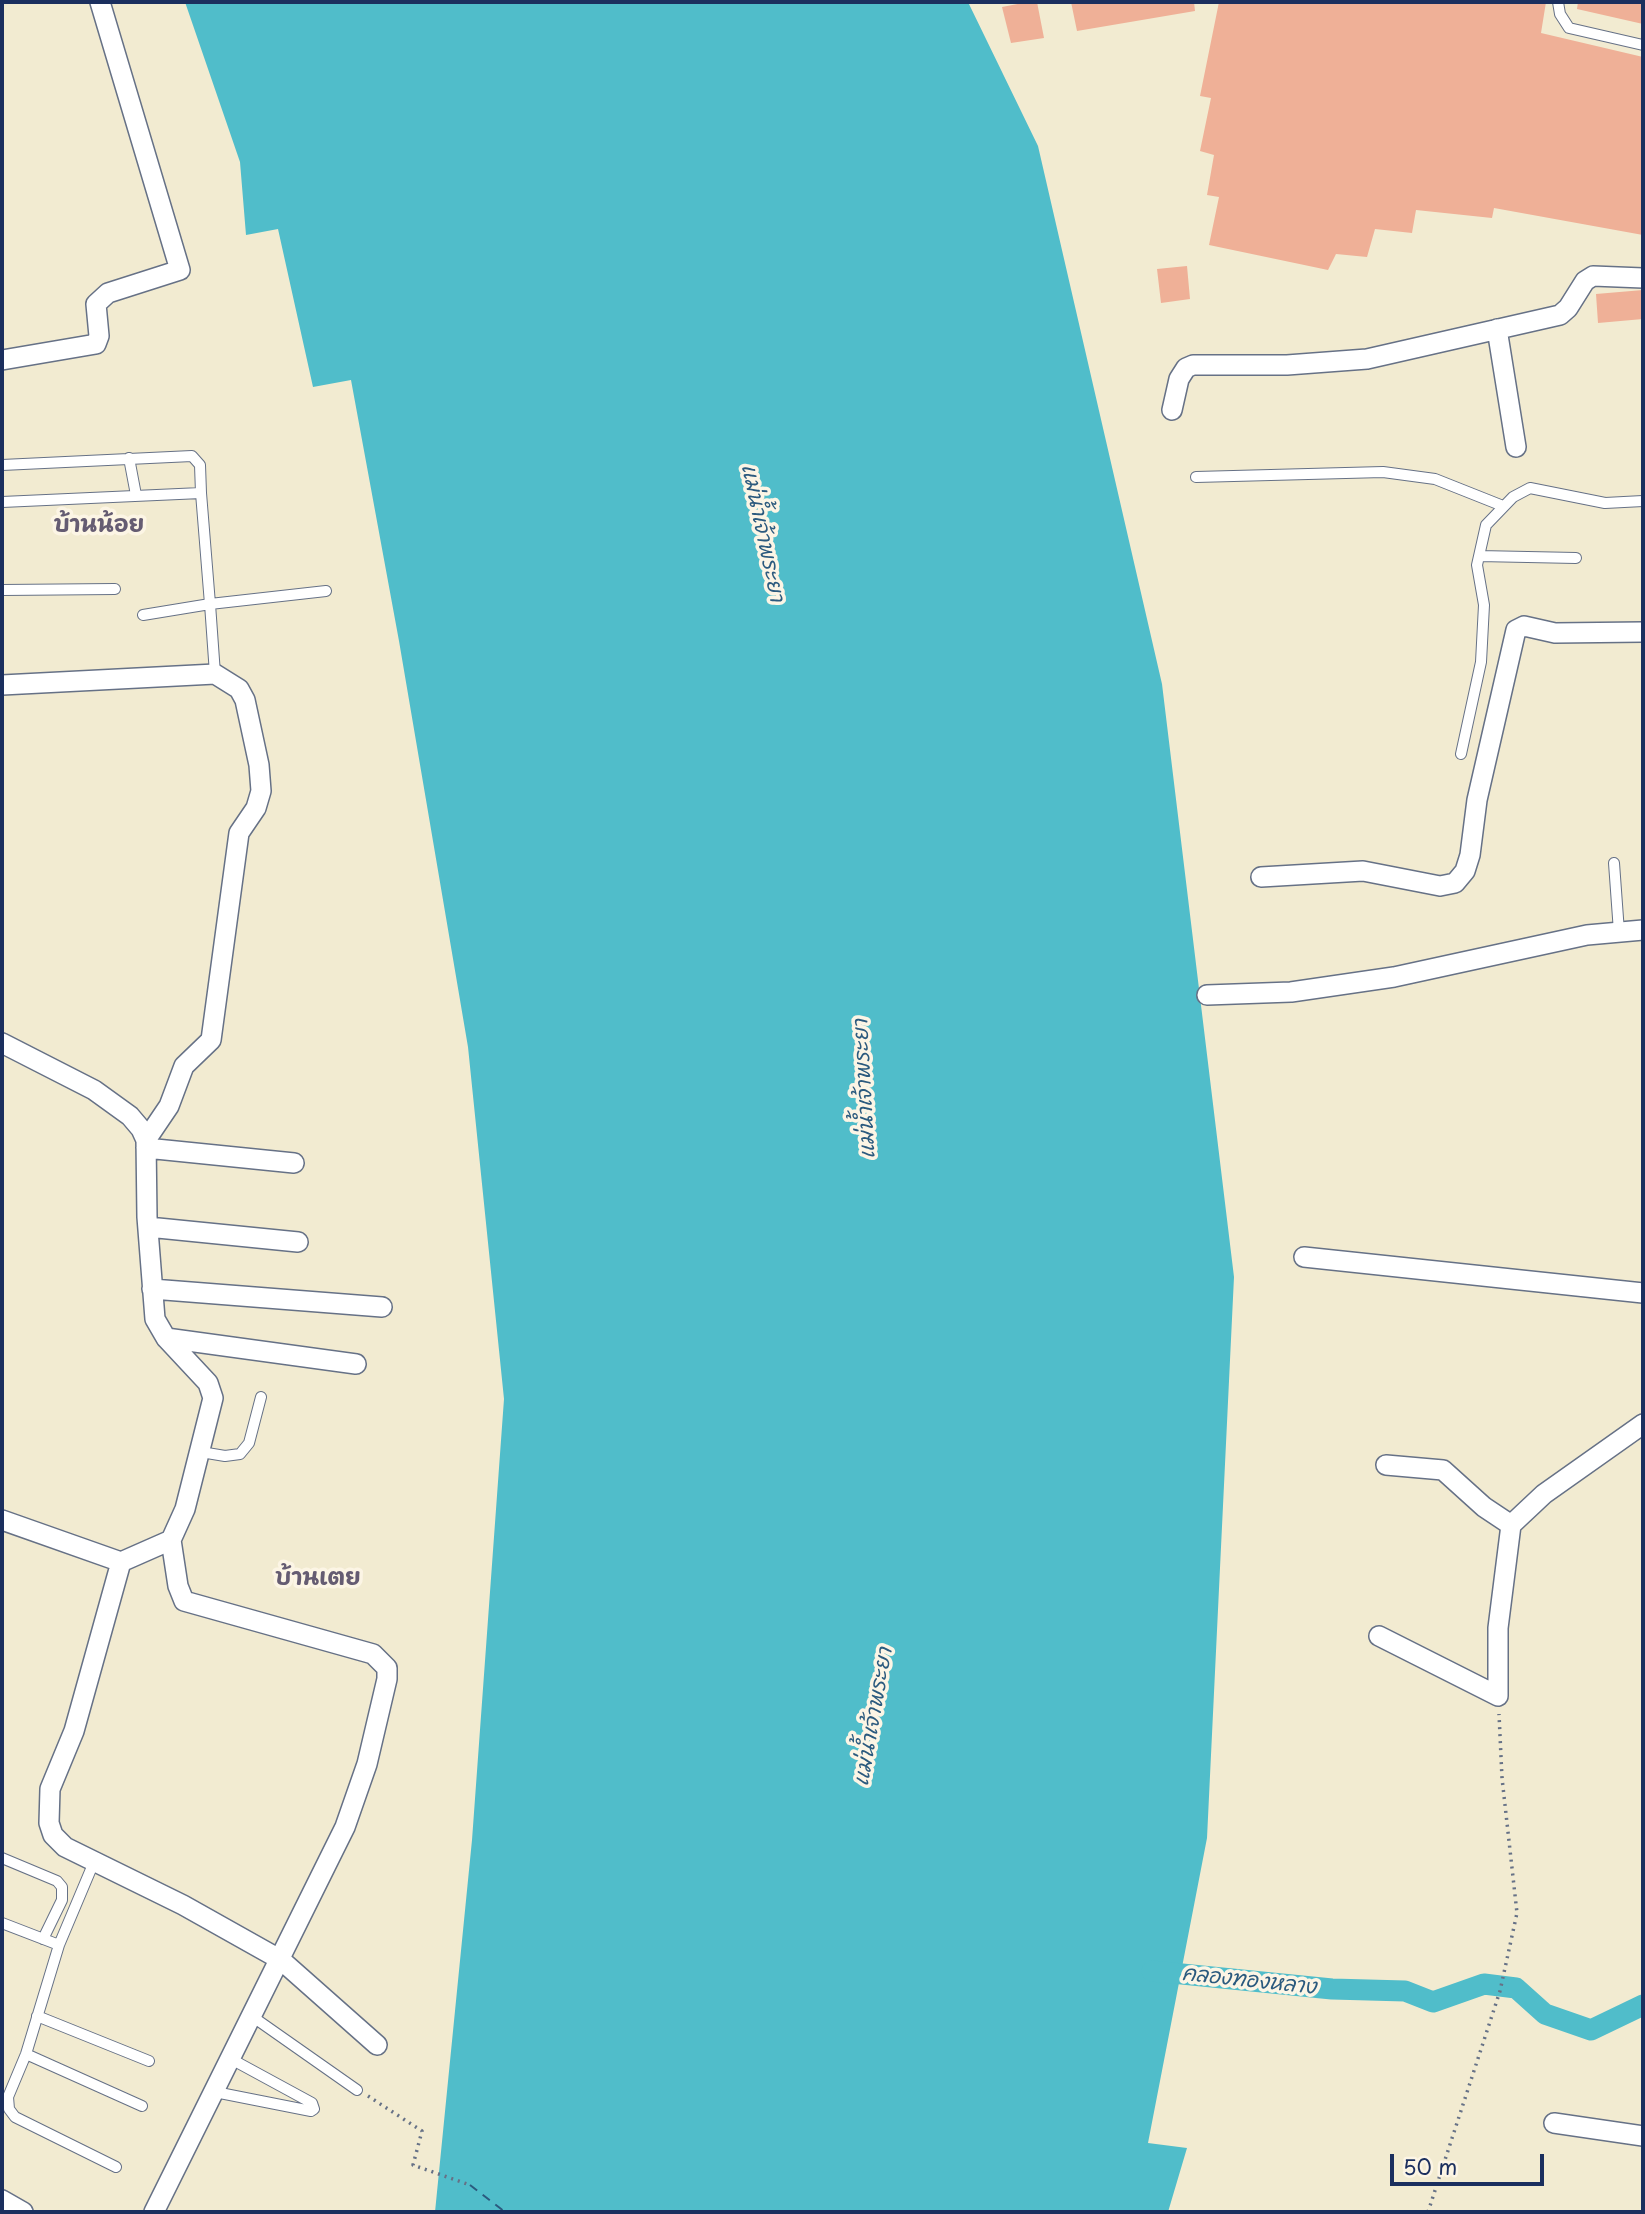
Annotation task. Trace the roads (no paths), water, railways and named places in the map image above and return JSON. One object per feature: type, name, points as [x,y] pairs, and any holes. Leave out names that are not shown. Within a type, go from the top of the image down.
[{"type":"street","points":[[2,360],[96,344],[99,336],[95,311],[102,299],[131,285],[180,270],[100,2]]},
{"type":"street","points":[[1172,410],[1179,379],[1186,368],[1193,365],[1287,365],[1367,359],[1560,315],[1568,308],[1584,281],[1593,276],[1643,278]]},
{"type":"street","points":[[1497,328],[1516,447]]},
{"type":"street","points":[[1261,877],[1363,871],[1440,886],[1455,883],[1465,871],[1470,855],[1477,800],[1516,630],[1524,626],[1556,633],[1643,632]]},
{"type":"street","points":[[2,685],[215,674],[239,690],[245,700],[259,765],[261,791],[256,808],[239,833],[211,1040],[178,1075],[170,1106],[146,1144]]},
{"type":"street","points":[[1208,995],[1291,992],[1394,977],[1587,935],[1643,930]]},
{"type":"street","points":[[2,1043],[94,1090],[130,1116],[146,1144],[148,1227],[156,1319],[166,1338],[208,1383],[214,1398],[185,1508],[171,1540],[178,1586],[184,1601],[373,1654],[387,1668],[379,1717],[345,1827],[253,2017],[153,2212]]},
{"type":"street","points":[[146,1144],[294,1163]]},
{"type":"street","points":[[148,1227],[298,1241]]},
{"type":"street","points":[[1304,1257],[1643,1293]]},
{"type":"street","points":[[152,1289],[382,1307]]},
{"type":"street","points":[[166,1338],[356,1364]]},
{"type":"street","points":[[1379,1636],[1498,1696],[1498,1628],[1511,1525],[1544,1494],[1643,1424]]},
{"type":"street","points":[[1386,1465],[1443,1470],[1484,1507],[1511,1525]]},
{"type":"street","points":[[2,1520],[121,1562],[171,1540]]},
{"type":"street","points":[[121,1562],[74,1731],[50,1789],[49,1823],[53,1835],[65,1847],[183,1905],[281,1960],[377,2045]]},
{"type":"street","points":[[1553,2123],[1643,2136]]},
{"type":"lane","points":[[1558,2],[1560,14],[1569,28],[1643,45]]},
{"type":"lane","points":[[2,465],[192,456],[200,465],[215,674]]},
{"type":"lane","points":[[129,458],[135,495]]},
{"type":"lane","points":[[1196,477],[1383,472],[1435,479],[1503,506]]},
{"type":"lane","points":[[1461,754],[1481,662],[1485,605],[1479,556],[1486,525],[1503,506],[1530,488],[1605,503],[1643,501]]},
{"type":"lane","points":[[2,502],[201,493]]},
{"type":"lane","points":[[1479,556],[1576,558]]},
{"type":"lane","points":[[2,590],[115,589]]},
{"type":"lane","points":[[143,615],[210,604],[326,591]]},
{"type":"lane","points":[[1614,863],[1619,932]]},
{"type":"lane","points":[[201,1452],[225,1456],[240,1454],[249,1443],[261,1397]]},
{"type":"lane","points":[[2,1858],[57,1881],[62,1887],[62,1900],[43,1939]]},
{"type":"lane","points":[[94,1862],[59,1945],[26,2054],[8,2097],[9,2109],[15,2117],[116,2167]]},
{"type":"lane","points":[[2,1923],[59,1945]]},
{"type":"lane","points":[[37,2015],[149,2061]]},
{"type":"lane","points":[[253,2017],[357,2090]]},
{"type":"lane","points":[[26,2054],[142,2106]]},
{"type":"lane","points":[[215,2092],[311,2111],[314,2109],[312,2103],[231,2059]]},
{"type":"water","name":"แม่น้ำเจ้าพระยา","points":[[185,2],[968,2],[1038,146],[1162,684],[1234,1277],[1207,1838],[1148,2143],[1187,2148],[1168,2212],[435,2212],[472,1840],[504,1399],[468,1047],[399,641],[351,380],[313,387],[278,229],[246,235],[240,162]]},
{"type":"waterway","name":"คลองทองหลาง","points":[[1152,1971],[1332,1989],[1405,1991],[1433,2002],[1484,1984],[1516,1988],[1545,2014],[1591,2030],[1643,2005]]},
{"type":"district","name":"บ้านน้อย","points":[[99,526]]},
{"type":"district","name":"บ้านเตย","points":[[318,1579]]}]
